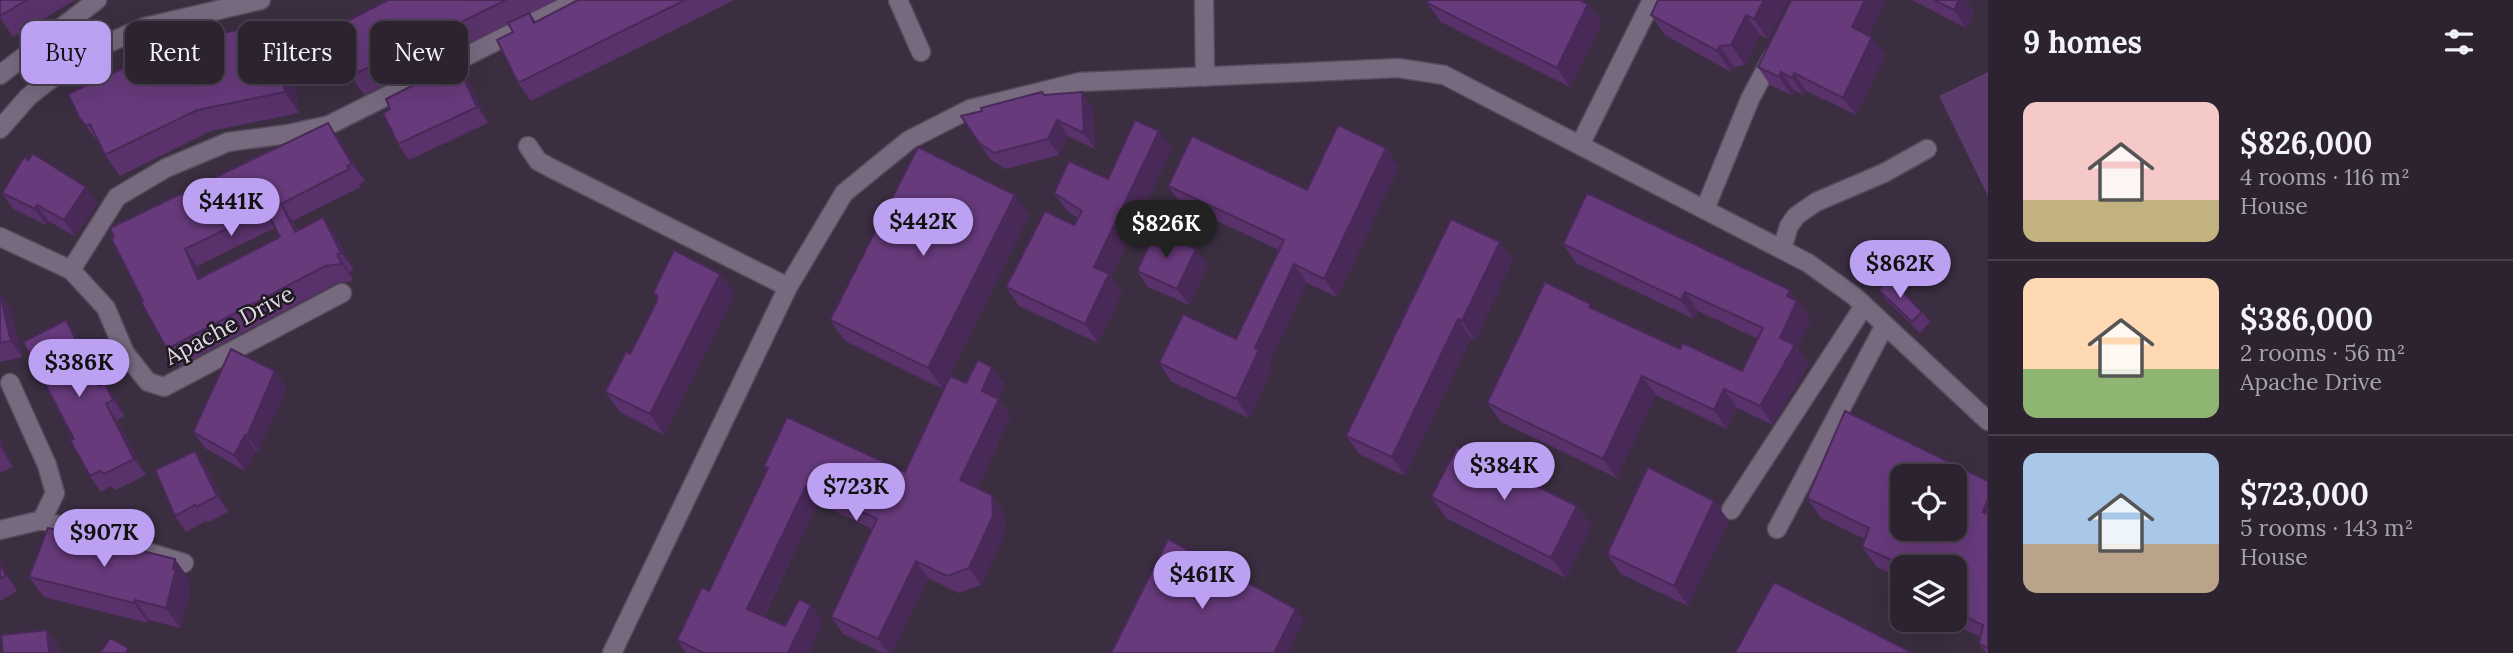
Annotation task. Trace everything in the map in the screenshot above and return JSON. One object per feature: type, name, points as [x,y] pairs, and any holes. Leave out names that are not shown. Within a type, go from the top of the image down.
[{"type":"street","points":[[0,75],[97,0]]},
{"type":"street","points":[[0,129],[28,96],[83,54],[145,27],[261,0]]},
{"type":"street","points":[[71,270],[117,197],[166,168],[228,142],[329,125],[578,0]]},
{"type":"street","points":[[898,0],[921,52]]},
{"type":"street","points":[[1204,0],[1205,77]]},
{"type":"street","points":[[1580,145],[1652,0]]},
{"type":"street","points":[[1705,209],[1751,99],[1783,37]]},
{"type":"street","points":[[612,653],[788,288],[844,193],[909,140],[939,122],[970,109],[1080,82],[1398,68],[1444,75],[1808,262],[1864,306],[1988,421]]},
{"type":"street","points":[[527,146],[538,161],[788,288]]},
{"type":"street","points":[[1782,249],[1789,226],[1796,216],[1816,202],[1884,173],[1927,149]]},
{"type":"street","name":"Apache Drive","points":[[0,237],[71,270],[106,308],[125,354],[148,382],[164,387],[342,293]]},
{"type":"street","points":[[1731,510],[1864,306]]},
{"type":"street","points":[[1777,529],[1885,325]]},
{"type":"street","points":[[10,383],[47,465],[55,493],[42,520]]},
{"type":"street","points":[[0,530],[42,520],[184,563]]},
{"type":"shaded area","points":[[1988,72],[1988,196],[1939,96]]},
{"type":"building","points":[[0,0],[27,0],[0,16]]},
{"type":"building","points":[[388,0],[506,0],[463,21],[370,21],[370,67],[356,74],[356,21],[347,21]]},
{"type":"building","points":[[578,0],[685,0],[518,83],[497,40],[513,32],[508,23],[529,13],[534,23]]},
{"type":"building","points":[[1429,0],[1580,0],[1588,4],[1557,68],[1427,3]]},
{"type":"building","points":[[1658,0],[1764,0],[1754,19],[1746,15],[1731,45],[1720,46],[1717,51],[1651,15]]},
{"type":"building","points":[[1791,0],[1865,0],[1852,27],[1872,37],[1843,98],[1794,73],[1792,78],[1781,72],[1779,77],[1758,67]]},
{"type":"building","points":[[1934,0],[1959,0],[1954,10]]},
{"type":"building","points":[[238,30],[238,84],[284,84],[285,92],[197,110],[105,155],[90,124],[86,126],[79,117],[68,94],[89,84],[111,84],[111,74],[125,67],[125,84],[224,84],[224,33]]},
{"type":"building","points":[[416,84],[467,84],[477,107],[398,144],[383,113],[390,109],[386,99]]},
{"type":"building","points":[[1042,92],[1044,95],[1082,92],[1084,133],[1057,120],[1048,139],[994,153],[979,143],[961,116],[982,111],[981,108]]},
{"type":"building","points":[[1135,120],[1159,131],[1094,267],[1109,274],[1085,324],[1006,287],[1045,211],[1074,225],[1082,211],[1054,193],[1069,161],[1108,179]]},
{"type":"building","points":[[328,123],[352,164],[347,166],[349,169],[281,204],[295,232],[323,217],[341,253],[337,254],[342,264],[325,266],[167,349],[141,302],[143,301],[111,238],[114,237],[110,228]],"holes":[[[266,210],[280,237],[198,279],[185,249]]]},
{"type":"building","points":[[1338,125],[1386,148],[1324,279],[1294,264],[1255,348],[1259,350],[1236,399],[1159,363],[1183,314],[1236,339],[1284,240],[1168,186],[1192,136],[1307,190]]},
{"type":"building","points":[[918,147],[1015,195],[928,368],[830,320]]},
{"type":"building","points":[[32,153],[86,187],[64,220],[37,205],[35,209],[2,193],[24,157],[29,160]]},
{"type":"building","points":[[1587,193],[1790,290],[1787,296],[1797,301],[1780,338],[1795,345],[1760,406],[1724,389],[1714,410],[1642,376],[1603,459],[1487,403],[1545,282],[1591,304],[1589,307],[1680,349],[1683,343],[1742,371],[1763,328],[1685,292],[1681,300],[1563,244]]},
{"type":"building","points":[[1451,219],[1500,242],[1462,321],[1458,319],[1392,457],[1346,436]]},
{"type":"building","points":[[1156,230],[1196,249],[1177,289],[1137,271]]},
{"type":"building","points":[[674,250],[720,274],[650,414],[605,392],[626,352],[630,354],[657,301],[657,295],[653,293]]},
{"type":"building","points":[[1889,278],[1922,312],[1912,322],[1879,290]]},
{"type":"building","points":[[0,294],[11,341],[0,343]]},
{"type":"building","points":[[66,320],[99,386],[105,384],[113,400],[106,404],[134,459],[104,474],[100,471],[90,476],[70,440],[74,439],[23,342]]},
{"type":"building","points":[[231,349],[275,371],[247,436],[245,435],[234,455],[193,432]]},
{"type":"building","points":[[978,360],[992,367],[982,391],[999,399],[960,480],[992,495],[993,516],[969,568],[947,576],[916,561],[878,639],[831,617],[877,519],[806,486],[747,609],[785,626],[799,599],[811,605],[788,653],[704,653],[677,640],[702,587],[709,591],[768,468],[764,466],[787,417],[905,472],[950,376],[966,383]]},
{"type":"building","points":[[1845,411],[1953,464],[1890,464],[1890,541],[1967,541],[1967,471],[1988,481],[1988,499],[1983,512],[1988,514],[1988,648],[1979,644],[1983,625],[1967,618],[1967,555],[1890,555],[1890,559],[1862,547],[1869,528],[1807,498]]},
{"type":"building","points":[[1457,447],[1577,506],[1551,558],[1431,497]]},
{"type":"building","points":[[195,451],[217,496],[175,516],[155,470]]},
{"type":"building","points":[[1648,467],[1714,501],[1674,586],[1607,554]]},
{"type":"building","points":[[48,528],[175,559],[173,569],[176,569],[166,608],[135,600],[134,603],[29,577]]},
{"type":"building","points":[[1168,539],[1296,609],[1274,653],[1111,653]]},
{"type":"building","points":[[0,565],[6,575],[0,579]]},
{"type":"building","points":[[1774,582],[1913,653],[1735,653]]},
{"type":"building","points":[[47,630],[49,653],[3,653],[1,635]]},
{"type":"building","points":[[110,638],[128,648],[126,653],[100,653]]}]
